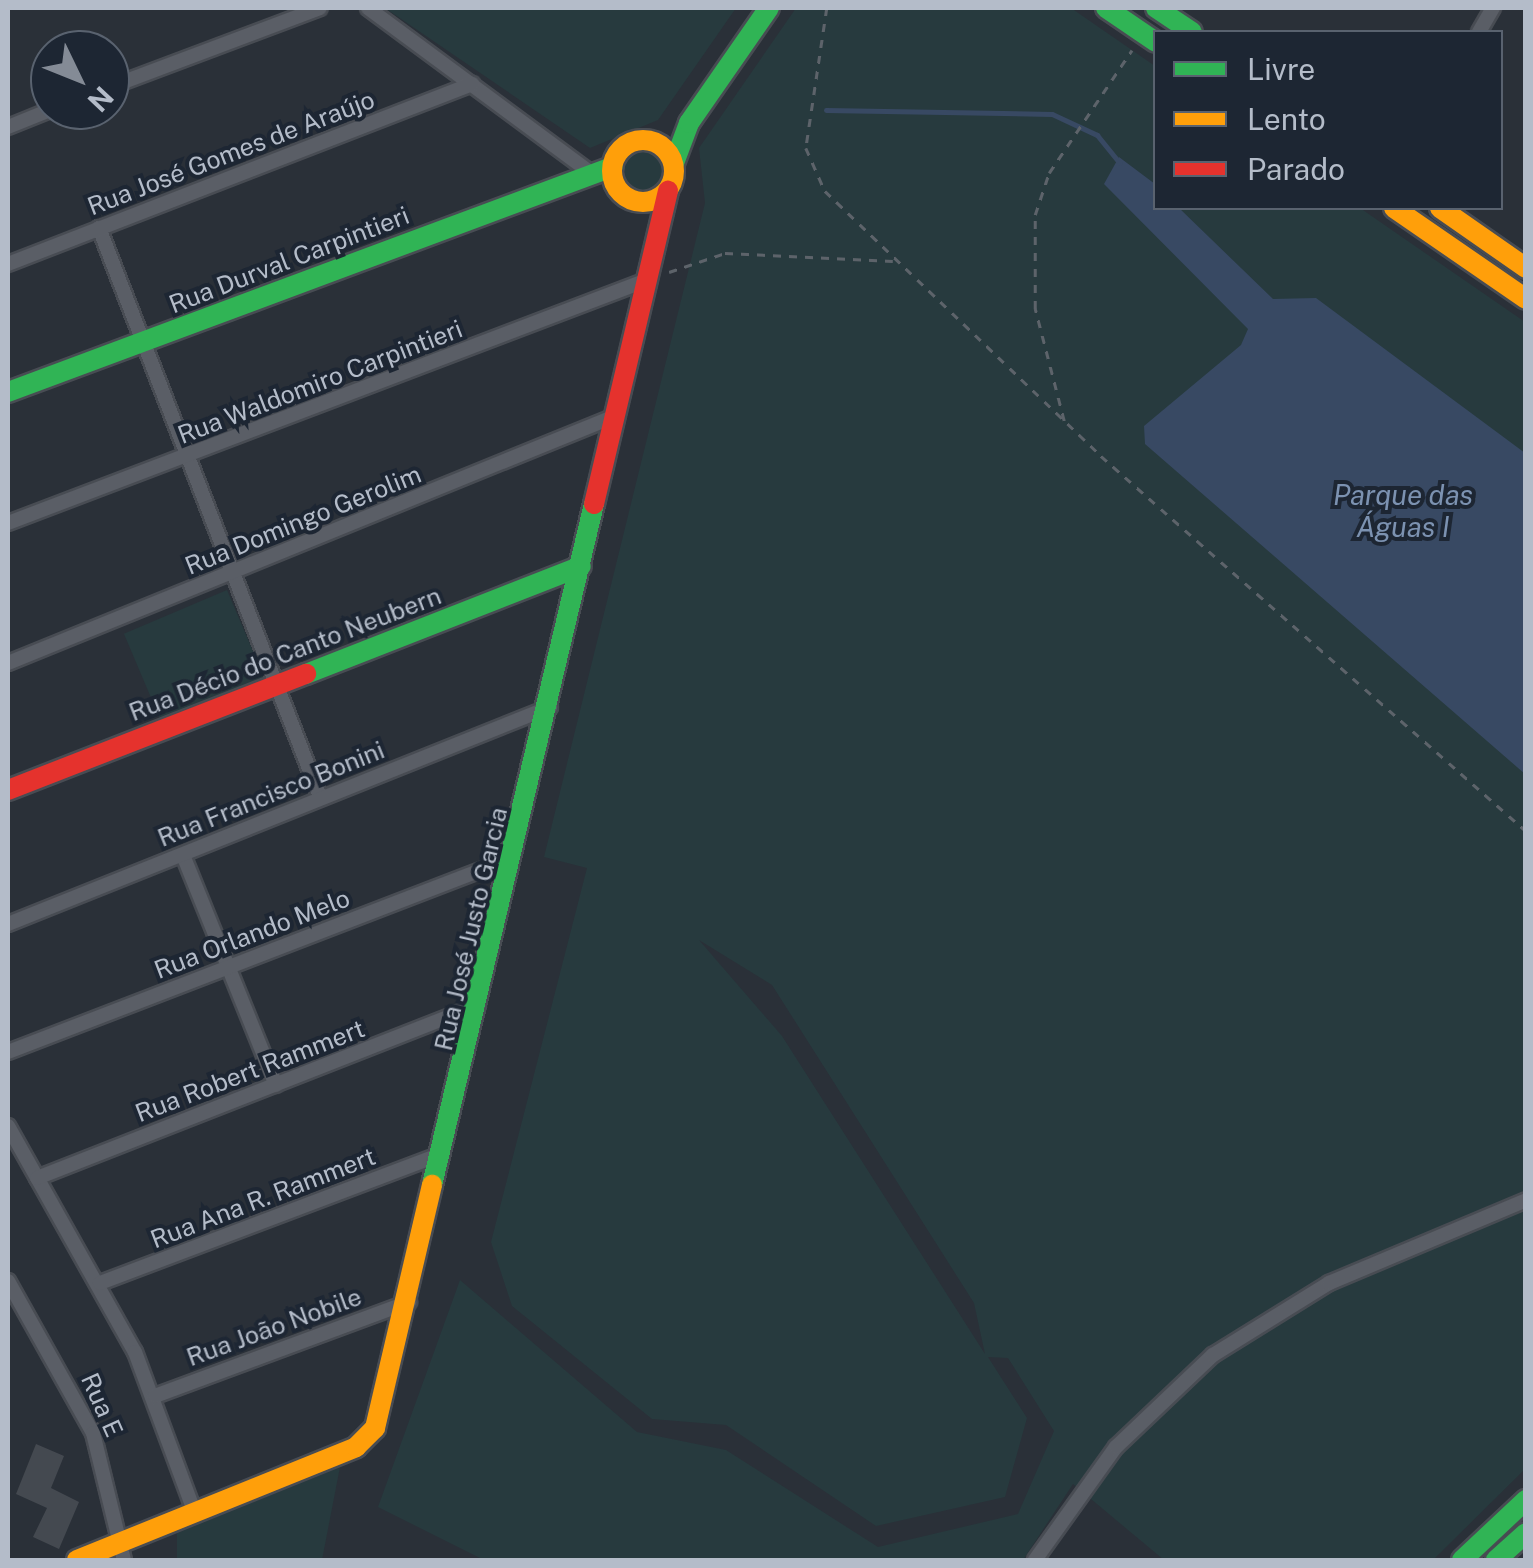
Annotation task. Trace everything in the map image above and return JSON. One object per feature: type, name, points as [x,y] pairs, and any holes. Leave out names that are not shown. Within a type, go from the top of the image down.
[{"type":"main road","points":[[641,203],[668,191],[688,123],[769,8]]},
{"type":"main road","points":[[1106,8],[1150,38]]},
{"type":"main road","points":[[1156,8],[1189,30]]},
{"type":"main road","points":[[657,244],[641,203],[616,187],[612,167],[620,149],[688,123]]},
{"type":"main road","points":[[646,140],[674,162]]},
{"type":"main road","name":"Rua Durval Carpintieri","points":[[8,392],[142,344],[588,170],[612,167]]},
{"type":"main road","name":"Rua José Justo Garcia","points":[[194,1511],[368,1439],[410,1302],[668,191]]},
{"type":"main road","points":[[1397,210],[1526,299]]},
{"type":"main road","points":[[1443,210],[1526,268]]},
{"type":"main road","name":"Rua Décio do Canto Neubern","points":[[8,790],[279,680],[581,566]]},
{"type":"main road","points":[[1462,1560],[1526,1500]]},
{"type":"main road","points":[[77,1560],[122,1552],[194,1511]]},
{"type":"main road","points":[[1496,1560],[1526,1533]]},
{"type":"street","points":[[130,79],[320,8]]},
{"type":"street","points":[[368,8],[588,170]]},
{"type":"street","points":[[1480,30],[1493,8]]},
{"type":"street","name":"Rua José Gomes de Araújo","points":[[8,264],[472,84]]},
{"type":"street","points":[[100,228],[142,344],[238,572],[320,797]]},
{"type":"street","name":"Rua Waldomiro Carpintieri","points":[[8,523],[647,280]]},
{"type":"street","name":"Rua Domingo Gerolim","points":[[8,662],[238,572],[614,416]]},
{"type":"street","name":"Rua Francisco Bonini","points":[[8,924],[551,707]]},
{"type":"street","points":[[183,854],[276,1085]]},
{"type":"street","name":"Rua Orlando Melo","points":[[8,1052],[512,858]]},
{"type":"street","name":"Rua Robert Rammert","points":[[38,1178],[479,1005]]},
{"type":"street","points":[[8,1126],[100,1284],[154,1396],[194,1511]]},
{"type":"street","name":"Rua Ana R. Rammert","points":[[100,1284],[442,1154]]},
{"type":"street","points":[[1035,1560],[1116,1446],[1212,1354],[1330,1283],[1526,1200]]},
{"type":"street","name":"Rua E","points":[[8,1281],[93,1432],[122,1552]]},
{"type":"street","name":"Rua João Nobile","points":[[154,1396],[410,1302]]},
{"type":"path","points":[[828,8],[806,148],[811,169],[895,260],[1064,422],[1526,831]]},
{"type":"path","points":[[1064,422],[1031,264],[1040,201],[1090,106],[1150,38]]},
{"type":"path","points":[[647,280],[725,254],[895,260]]},
{"type":"green space","points":[[385,8],[736,8],[658,120],[590,148]]},
{"type":"green space","points":[[796,8],[1071,8],[1153,65],[1153,210],[1363,210],[1525,322],[1525,1469],[1433,1560],[1164,1560],[1073,1484],[1023,1560],[484,1560],[378,1507],[460,1280],[637,1432],[726,1450],[878,1547],[1018,1514],[1054,1431],[1008,1358],[988,1357],[1027,1418],[1005,1497],[876,1526],[726,1425],[652,1419],[512,1306],[491,1242],[587,868],[544,857],[705,203],[699,148]],"holes":[[[699,940],[772,985],[974,1303],[985,1354],[782,1036]]]},
{"type":"green space","points":[[644,145],[662,152],[669,170],[662,188],[644,195],[626,188],[619,170],[626,152]]},
{"type":"green space","points":[[227,590],[265,678],[161,722],[124,634]]},
{"type":"green space","points":[[340,1467],[322,1560],[177,1560],[177,1533]]},
{"type":"water","name":"Parque das Águas I","points":[[1119,157],[1153,182],[1153,210],[1181,210],[1273,299],[1316,298],[1525,453],[1525,774],[1145,444],[1144,426],[1241,345],[1248,329],[1104,184]]},
{"type":"building","points":[[36,1444],[64,1456],[51,1488],[79,1502],[59,1549],[33,1537],[47,1508],[16,1494]]},
{"type":"waterway","points":[[826,110],[1052,114],[1097,135],[1120,163]]},
{"type":"traffic: fast","points":[[674,163],[689,123],[769,8]]},
{"type":"traffic: fast","points":[[1106,8],[1153,40]]},
{"type":"traffic: fast","points":[[1156,8],[1189,30]]},
{"type":"traffic: fast","points":[[8,392],[612,167]]},
{"type":"traffic: fast","points":[[432,1185],[594,504]]},
{"type":"traffic: fast","points":[[306,674],[581,566]]},
{"type":"traffic: fast","points":[[1462,1560],[1526,1500]]},
{"type":"traffic: fast","points":[[1496,1560],[1526,1533]]},
{"type":"traffic: slow","points":[[643,140],[665,149],[674,171],[665,193],[643,202],[621,193],[612,171],[621,149],[643,140]]},
{"type":"traffic: slow","points":[[1397,210],[1526,299]]},
{"type":"traffic: slow","points":[[1443,210],[1526,268]]},
{"type":"traffic: slow","points":[[77,1560],[356,1447],[375,1428],[432,1185]]},
{"type":"traffic: jam","points":[[594,504],[668,191]]},
{"type":"traffic: jam","points":[[8,790],[306,674]]}]
